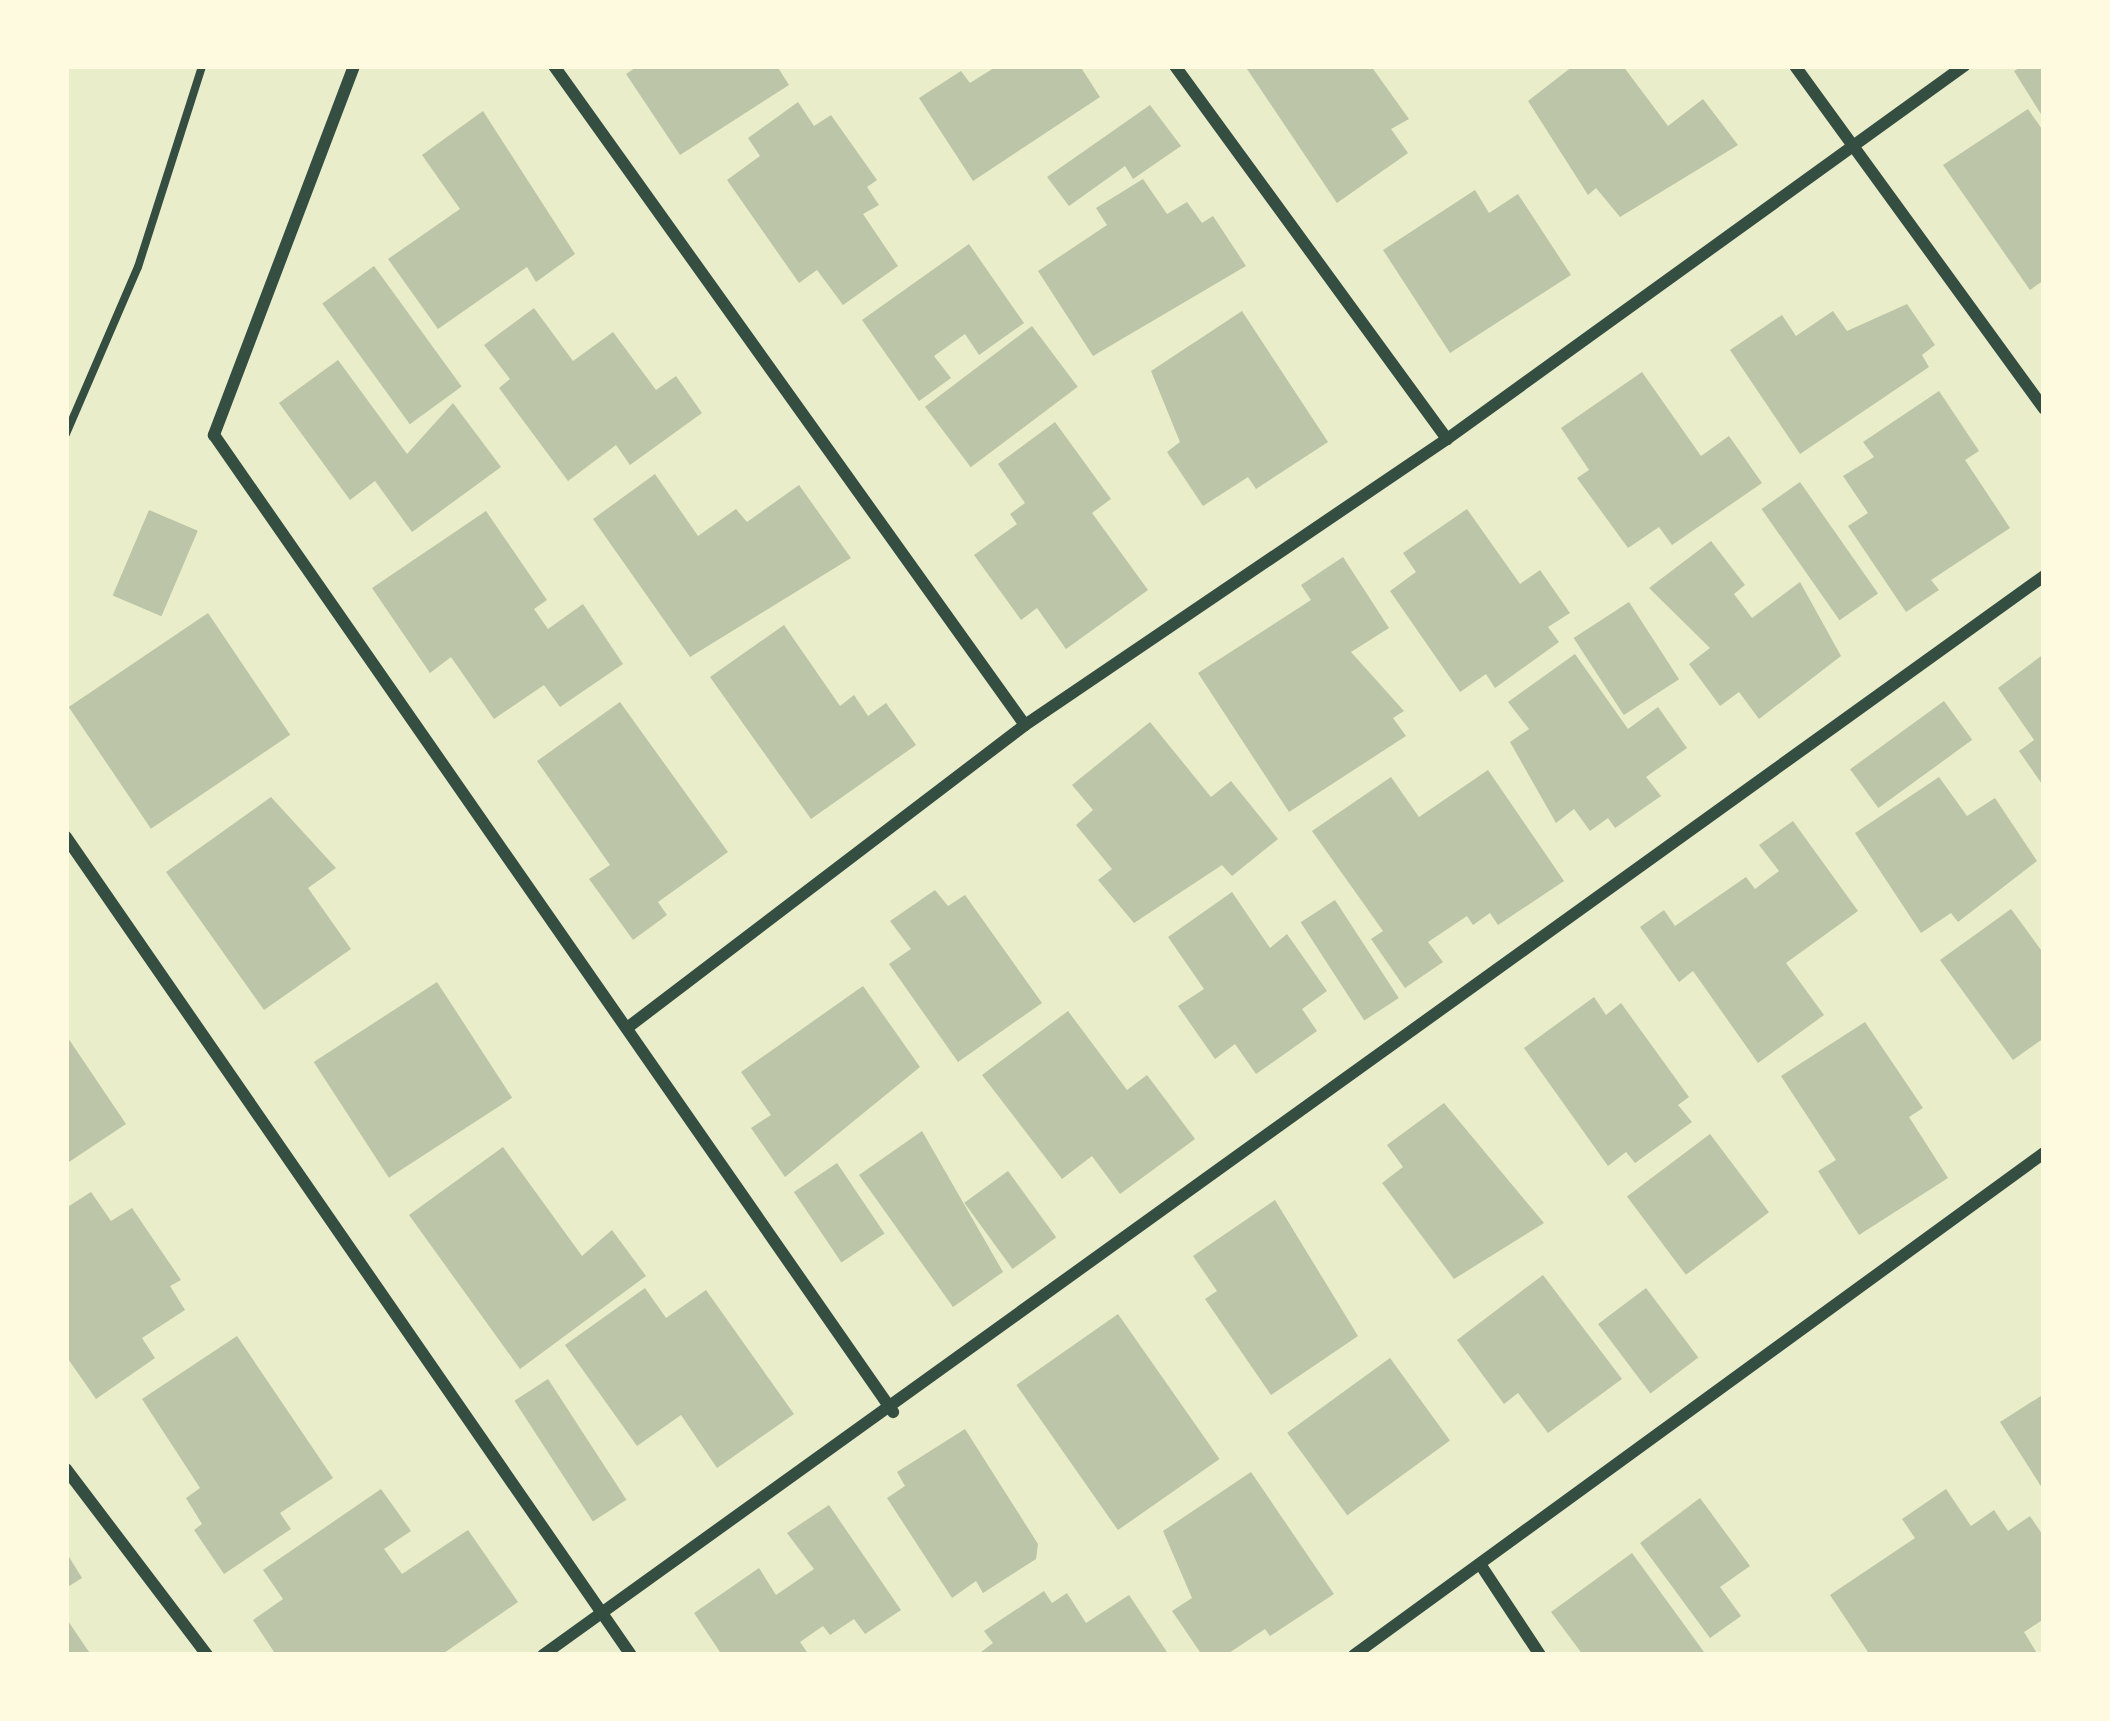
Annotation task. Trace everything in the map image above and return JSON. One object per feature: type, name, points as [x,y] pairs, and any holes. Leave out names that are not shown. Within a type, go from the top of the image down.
[{"type":"street","points":[[354,66],[214,435],[893,1412]]},
{"type":"street","points":[[554,66],[1025,725]]},
{"type":"street","points":[[1175,66],[1447,440]]},
{"type":"street","points":[[1795,66],[2044,409]]},
{"type":"street","points":[[627,1028],[1025,725],[1447,440],[1964,66]]},
{"type":"street","points":[[543,1655],[893,1412],[2044,576]]},
{"type":"street","points":[[66,836],[631,1655]]},
{"type":"street","points":[[1354,1655],[1482,1567],[2044,1153]]},
{"type":"street","points":[[66,1469],[207,1655]]},
{"type":"street","points":[[1482,1567],[1540,1655]]},
{"type":"path","points":[[66,434],[138,267],[202,66]]},
{"type":"building","points":[[638,66],[777,66],[789,85],[680,155],[626,74]]},
{"type":"building","points":[[997,66],[1080,66],[1100,97],[973,181],[919,98],[961,71],[970,83]]},
{"type":"building","points":[[1245,66],[1371,66],[1409,119],[1391,129],[1408,153],[1337,203]]},
{"type":"building","points":[[1573,66],[1623,66],[1668,126],[1703,99],[1738,145],[1620,217],[1596,188],[1588,195],[1528,101]]},
{"type":"building","points":[[2044,66],[2044,119],[2014,71]]},
{"type":"building","points":[[798,102],[814,126],[831,115],[877,180],[867,187],[879,205],[863,214],[898,266],[843,305],[817,270],[799,283],[727,180],[760,156],[748,138]]},
{"type":"building","points":[[1150,105],[1181,146],[1133,179],[1125,166],[1069,206],[1047,177]]},
{"type":"building","points":[[2028,109],[2044,132],[2044,280],[2030,290],[1943,165]]},
{"type":"building","points":[[483,111],[575,254],[536,282],[527,267],[438,329],[388,259],[460,209],[422,155]]},
{"type":"building","points":[[1143,179],[1167,214],[1187,202],[1202,223],[1213,216],[1246,266],[1093,356],[1038,271],[1107,225],[1096,208]]},
{"type":"building","points":[[1475,190],[1489,213],[1518,194],[1571,275],[1450,353],[1383,250]]},
{"type":"building","points":[[969,244],[1024,323],[979,355],[965,334],[934,356],[951,378],[919,401],[862,320]]},
{"type":"building","points":[[374,266],[462,387],[410,424],[322,304]]},
{"type":"building","points":[[1907,304],[1935,345],[1922,355],[1929,367],[1800,454],[1730,350],[1782,315],[1796,336],[1833,311],[1847,331]]},
{"type":"building","points":[[534,308],[573,361],[613,332],[656,390],[676,376],[702,413],[630,465],[616,445],[568,481],[499,388],[510,379],[484,345]]},
{"type":"building","points":[[1242,311],[1328,442],[1256,489],[1248,477],[1203,506],[1167,452],[1180,442],[1151,371]]},
{"type":"building","points":[[1032,326],[1078,387],[971,467],[925,407]]},
{"type":"building","points":[[338,360],[407,454],[453,403],[501,467],[412,532],[375,481],[350,500],[279,403]]},
{"type":"building","points":[[1642,372],[1701,456],[1729,436],[1762,483],[1672,545],[1659,527],[1628,548],[1577,478],[1589,470],[1561,428]]},
{"type":"building","points":[[1939,391],[1979,451],[1965,460],[2010,528],[1931,580],[1939,590],[1906,612],[1848,526],[1868,513],[1843,476],[1874,457],[1863,442]]},
{"type":"building","points":[[1055,422],[1111,499],[1092,513],[1148,590],[1066,649],[1037,608],[1021,620],[974,555],[1017,524],[1010,514],[1025,503],[998,464]]},
{"type":"building","points":[[655,474],[698,536],[736,509],[747,522],[799,485],[851,558],[690,657],[593,519]]},
{"type":"building","points":[[1800,482],[1878,593],[1840,620],[1761,509]]},
{"type":"building","points":[[1467,509],[1520,584],[1540,570],[1570,613],[1548,627],[1559,642],[1495,688],[1486,674],[1460,692],[1390,591],[1416,572],[1403,553]]},
{"type":"building","points":[[149,510],[198,531],[161,616],[113,596]]},
{"type":"building","points":[[486,511],[547,600],[534,609],[548,629],[583,604],[623,664],[560,707],[544,685],[494,719],[451,657],[430,673],[372,588]]},
{"type":"building","points":[[1711,541],[1745,585],[1734,594],[1752,618],[1800,582],[1841,656],[1759,719],[1739,692],[1720,706],[1689,664],[1710,648],[1649,588]]},
{"type":"building","points":[[1343,557],[1389,628],[1351,652],[1404,711],[1393,718],[1406,736],[1289,812],[1198,673],[1311,600],[1301,585]]},
{"type":"building","points":[[1629,602],[1679,679],[1624,715],[1574,638]]},
{"type":"building","points":[[208,613],[290,735],[151,829],[69,707]]},
{"type":"building","points":[[784,625],[840,706],[854,695],[868,716],[886,703],[916,745],[811,819],[710,677]]},
{"type":"building","points":[[1575,654],[1628,729],[1658,707],[1687,748],[1646,777],[1661,796],[1615,828],[1608,818],[1590,831],[1574,809],[1556,823],[1510,742],[1529,729],[1508,702]]},
{"type":"building","points":[[2044,654],[2044,787],[2019,751],[2034,740],[1998,688]]},
{"type":"building","points":[[1944,701],[1972,740],[1878,808],[1850,769]]},
{"type":"building","points":[[620,702],[728,852],[658,902],[667,915],[633,940],[589,879],[610,865],[537,761]]},
{"type":"building","points":[[1150,722],[1211,797],[1231,781],[1278,839],[1232,876],[1222,865],[1134,923],[1098,880],[1112,869],[1076,825],[1093,810],[1072,785]]},
{"type":"building","points":[[1488,770],[1564,881],[1498,925],[1490,913],[1473,925],[1467,916],[1428,942],[1443,962],[1405,988],[1371,939],[1383,931],[1312,831],[1391,777],[1419,817]]},
{"type":"building","points":[[1939,777],[1967,816],[1995,798],[2037,861],[1958,922],[1951,913],[1921,933],[1855,833]]},
{"type":"building","points":[[271,797],[336,868],[308,888],[351,949],[264,1010],[166,872]]},
{"type":"building","points":[[1793,821],[1858,911],[1786,963],[1824,1015],[1758,1063],[1693,971],[1679,982],[1640,927],[1664,910],[1675,926],[1746,877],[1755,889],[1779,871],[1759,845]]},
{"type":"building","points":[[935,890],[948,906],[965,895],[1042,1003],[958,1062],[889,964],[911,949],[890,921]]},
{"type":"building","points":[[1232,892],[1270,948],[1287,934],[1327,991],[1302,1009],[1317,1031],[1256,1074],[1235,1044],[1215,1059],[1178,1006],[1204,989],[1168,937]]},
{"type":"building","points":[[1335,900],[1399,998],[1364,1020],[1301,922]]},
{"type":"building","points":[[2011,909],[2044,954],[2044,1038],[2013,1060],[1940,960]]},
{"type":"building","points":[[437,982],[512,1098],[389,1178],[314,1062]]},
{"type":"building","points":[[863,986],[920,1067],[785,1177],[751,1128],[771,1115],[741,1072]]},
{"type":"building","points":[[1594,997],[1606,1015],[1621,1003],[1689,1097],[1678,1105],[1692,1122],[1635,1163],[1626,1152],[1608,1166],[1524,1048]]},
{"type":"building","points":[[1068,1011],[1127,1090],[1147,1075],[1195,1139],[1120,1194],[1092,1156],[1062,1179],[982,1075]]},
{"type":"building","points":[[1865,1022],[1923,1108],[1909,1117],[1948,1178],[1859,1235],[1818,1171],[1836,1160],[1781,1076]]},
{"type":"building","points":[[66,1035],[126,1124],[66,1164]]},
{"type":"building","points":[[1444,1103],[1544,1223],[1454,1279],[1382,1183],[1403,1167],[1387,1145]]},
{"type":"building","points":[[922,1131],[1003,1272],[953,1307],[859,1175]]},
{"type":"building","points":[[1710,1134],[1769,1212],[1686,1275],[1627,1197]]},
{"type":"building","points":[[503,1147],[582,1256],[612,1230],[646,1276],[520,1369],[409,1215]]},
{"type":"building","points":[[837,1163],[885,1233],[841,1263],[794,1192]]},
{"type":"building","points":[[1008,1171],[1056,1237],[1013,1269],[964,1203]]},
{"type":"building","points":[[91,1192],[111,1221],[132,1208],[181,1280],[170,1286],[185,1310],[142,1338],[155,1358],[96,1399],[66,1356],[66,1208]]},
{"type":"building","points":[[1275,1200],[1358,1336],[1271,1395],[1205,1299],[1217,1291],[1193,1256]]},
{"type":"building","points":[[1543,1275],[1622,1379],[1548,1433],[1518,1393],[1504,1404],[1457,1340]]},
{"type":"building","points":[[645,1288],[666,1318],[706,1290],[794,1414],[717,1468],[681,1415],[637,1446],[565,1345]]},
{"type":"building","points":[[1646,1288],[1698,1357],[1650,1394],[1598,1324]]},
{"type":"building","points":[[1118,1314],[1220,1459],[1118,1530],[1016,1385]]},
{"type":"building","points":[[237,1336],[333,1478],[280,1513],[291,1529],[224,1574],[194,1530],[202,1524],[186,1498],[200,1488],[142,1399]]},
{"type":"building","points":[[1390,1358],[1450,1441],[1347,1515],[1287,1433]]},
{"type":"building","points":[[548,1379],[626,1500],[593,1522],[514,1401]]},
{"type":"building","points":[[2044,1394],[2044,1491],[2000,1422]]},
{"type":"building","points":[[965,1429],[1038,1544],[1036,1559],[983,1593],[976,1581],[952,1598],[887,1498],[905,1486],[897,1472]]},
{"type":"building","points":[[1251,1472],[1334,1594],[1270,1636],[1265,1629],[1226,1655],[1202,1655],[1172,1611],[1192,1598],[1163,1531]]},
{"type":"building","points":[[381,1489],[411,1531],[384,1549],[402,1574],[468,1530],[518,1602],[441,1655],[276,1655],[253,1620],[283,1599],[263,1570]]},
{"type":"building","points":[[1946,1489],[1971,1526],[1994,1510],[2008,1531],[2030,1516],[2044,1537],[2044,1619],[2024,1632],[2038,1655],[1870,1655],[1830,1595],[1915,1538],[1902,1519]]},
{"type":"building","points":[[1700,1498],[1750,1566],[1720,1587],[1741,1616],[1710,1638],[1640,1543]]},
{"type":"building","points":[[829,1505],[901,1610],[865,1634],[854,1619],[830,1635],[823,1626],[800,1642],[809,1655],[722,1655],[694,1613],[759,1568],[776,1595],[814,1569],[787,1533]]},
{"type":"building","points":[[66,1552],[82,1578],[66,1588]]},
{"type":"building","points":[[1632,1553],[1704,1652],[1700,1655],[1583,1655],[1551,1612]]},
{"type":"building","points":[[1044,1591],[1052,1603],[1067,1593],[1086,1623],[1129,1595],[1169,1655],[977,1655],[993,1643],[984,1631]]},
{"type":"building","points":[[66,1618],[91,1655],[66,1655]]}]
